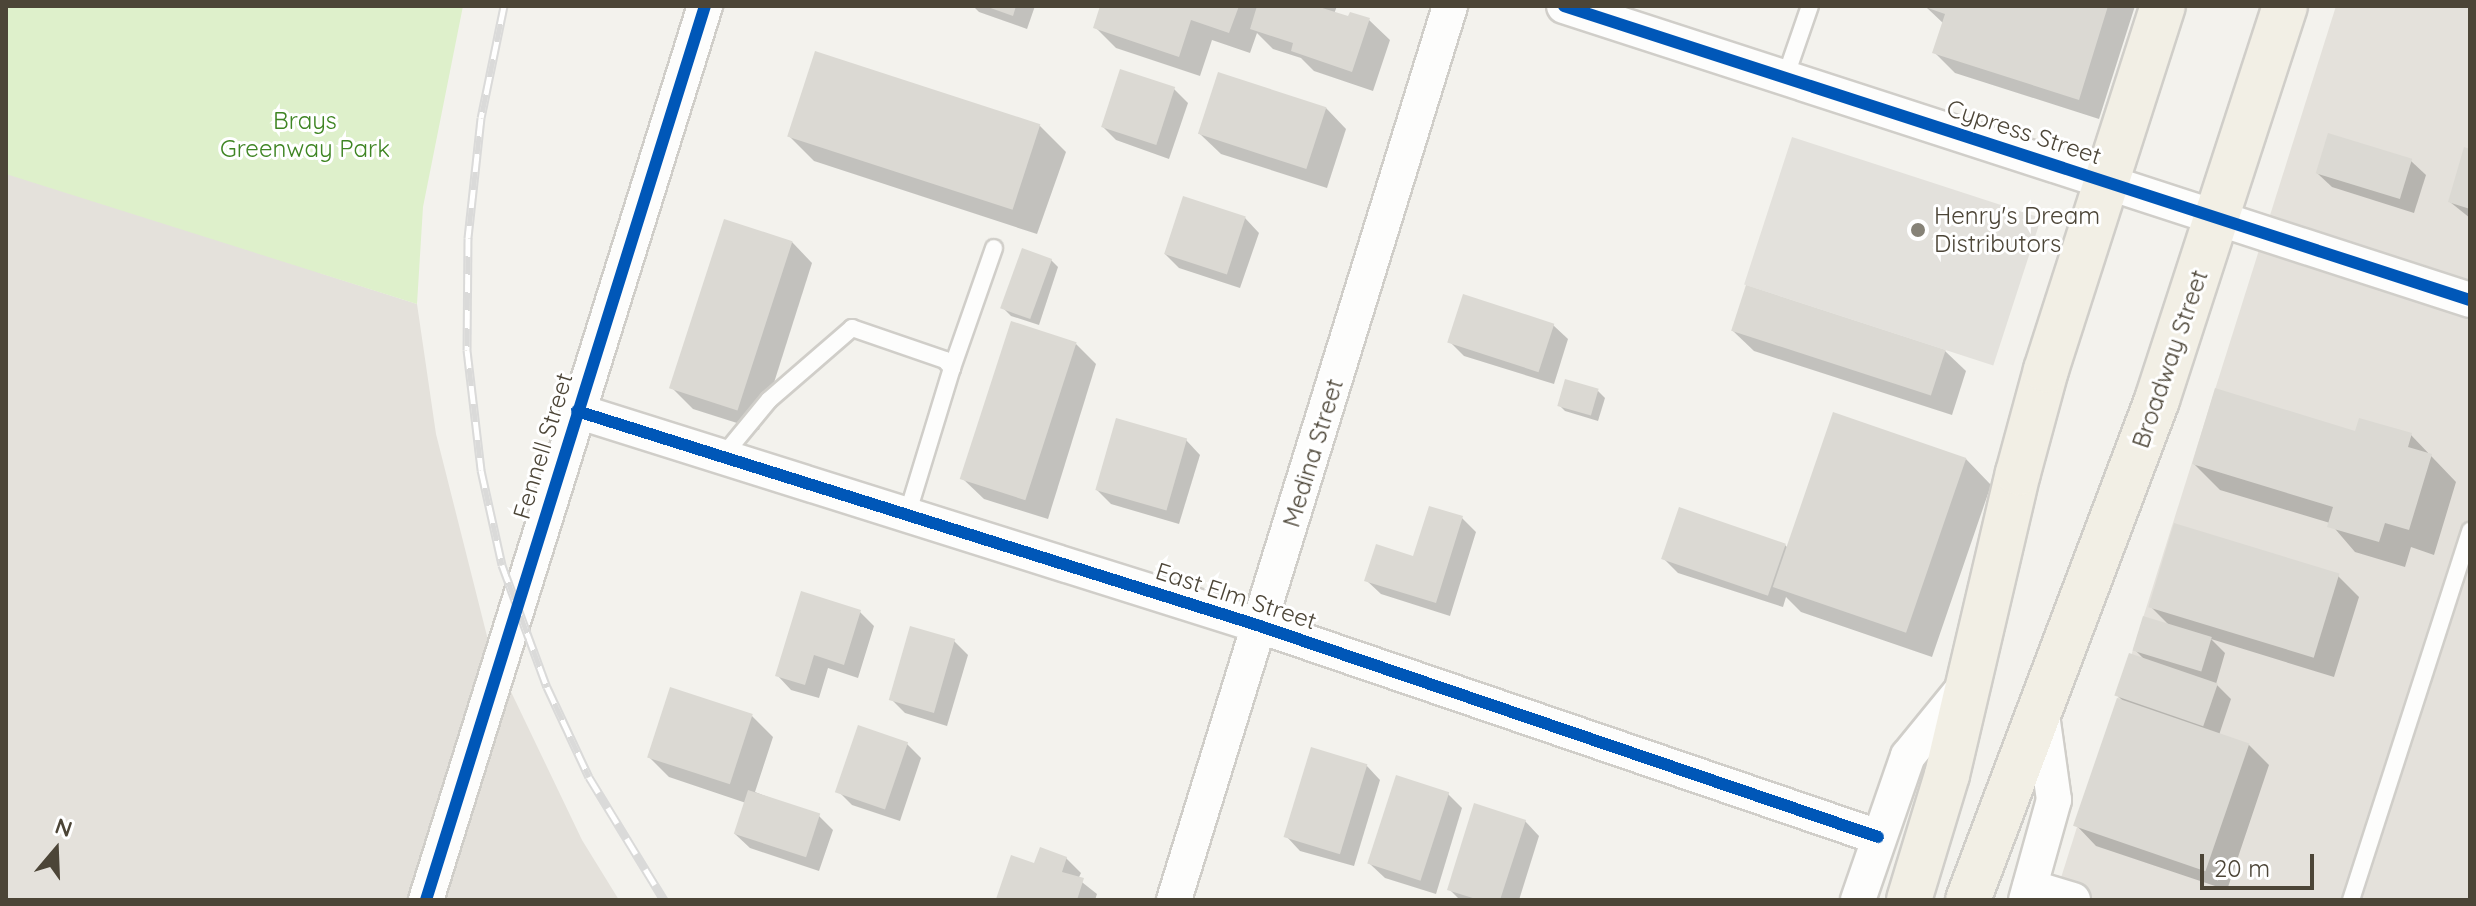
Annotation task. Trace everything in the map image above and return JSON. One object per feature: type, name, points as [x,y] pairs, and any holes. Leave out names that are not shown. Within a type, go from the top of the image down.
[{"type":"main road","points":[[1909,900],[1971,679],[2022,458],[2163,6]]},
{"type":"main road","name":"Broadway Street","points":[[1968,900],[2117,513],[2218,217],[2285,6]]},
{"type":"street","name":"Fennell Street","points":[[426,900],[705,6]]},
{"type":"street","name":"Medina Street","points":[[1174,900],[1450,6]]},
{"type":"street","name":"Cypress Street","points":[[1564,6],[2470,300]]},
{"type":"street","name":"East Elm Street","points":[[577,411],[1260,626],[1878,837]]},
{"type":"street","points":[[1858,900],[1908,756],[1971,679]]},
{"type":"street","name":"Broadway Street","points":[[2028,894],[2054,800],[2041,707]]},
{"type":"street","points":[[2028,894],[2073,900]]},
{"type":"lane","points":[[1785,78],[1810,6]]},
{"type":"lane","points":[[907,515],[952,368],[994,248]]},
{"type":"lane","points":[[722,457],[769,400],[852,328],[945,360],[952,368]]},
{"type":"lane","points":[[2351,900],[2470,531]]},
{"type":"shaded area","points":[[6,6],[320,273],[417,304],[436,434],[490,648],[582,840],[619,900],[6,900]]},
{"type":"shaded area","points":[[2336,6],[2470,6],[2470,900],[2054,900]]},
{"type":"shaded area","points":[[1792,137],[2041,218],[1993,365],[1744,284]]},
{"type":"green space","name":"Brays Greenway Park","points":[[6,6],[463,6],[423,207],[417,304],[6,174]]},
{"type":"building","points":[[985,6],[1016,6],[1013,16]]},
{"type":"building","points":[[1100,6],[1239,6],[1229,33],[1191,20],[1179,57],[1093,28]]},
{"type":"building","points":[[1257,6],[1316,6],[1348,16],[1350,12],[1370,18],[1352,72],[1291,51],[1293,43],[1250,29]]},
{"type":"building","points":[[1922,6],[2108,6],[2079,100],[1932,53],[1945,14]]},
{"type":"building","points":[[815,51],[1040,124],[1013,210],[787,137]]},
{"type":"building","points":[[1120,69],[1175,87],[1156,145],[1101,127]]},
{"type":"building","points":[[1218,72],[1326,107],[1306,169],[1198,134]]},
{"type":"building","points":[[2328,133],[2412,159],[2400,199],[2316,173]]},
{"type":"building","points":[[2464,147],[2470,149],[2470,209],[2448,202]]},
{"type":"building","points":[[1183,196],[1246,216],[1227,274],[1164,254]]},
{"type":"building","points":[[724,219],[792,241],[737,411],[669,388]]},
{"type":"building","points":[[1022,248],[1052,259],[1030,319],[1000,308]]},
{"type":"building","points":[[1746,285],[1946,350],[1931,396],[1731,331]]},
{"type":"building","points":[[1463,294],[1554,324],[1539,372],[1447,343]]},
{"type":"building","points":[[1011,321],[1077,342],[1025,500],[960,479]]},
{"type":"building","points":[[1565,379],[1599,389],[1591,416],[1557,406]]},
{"type":"building","points":[[2215,388],[2355,431],[2359,418],[2412,433],[2408,447],[2432,454],[2409,530],[2385,523],[2379,542],[2327,527],[2333,507],[2192,464]]},
{"type":"building","points":[[1833,412],[1966,458],[1906,633],[1773,587]]},
{"type":"building","points":[[1116,418],[1187,438],[1166,510],[1095,490]]},
{"type":"building","points":[[1429,506],[1463,516],[1436,603],[1364,581],[1376,544],[1413,556]]},
{"type":"building","points":[[1679,507],[1786,544],[1768,596],[1661,559]]},
{"type":"building","points":[[2174,523],[2339,574],[2314,658],[2148,607]]},
{"type":"building","points":[[801,591],[861,610],[844,665],[814,655],[805,685],[775,676]]},
{"type":"building","points":[[2143,616],[2212,637],[2201,671],[2132,650]]},
{"type":"building","points":[[910,626],[955,639],[934,713],[889,700]]},
{"type":"building","points":[[2129,653],[2218,684],[2203,726],[2114,696]]},
{"type":"building","points":[[670,687],[753,714],[730,784],[647,757]]},
{"type":"building","points":[[2117,698],[2249,744],[2205,871],[2073,826]]},
{"type":"building","points":[[858,725],[908,742],[885,809],[835,792]]},
{"type":"building","points":[[1311,747],[1367,764],[1340,854],[1284,837]]},
{"type":"building","points":[[1396,775],[1449,792],[1421,881],[1367,863]]},
{"type":"building","points":[[748,790],[820,813],[806,857],[734,834]]},
{"type":"building","points":[[1474,803],[1526,820],[1500,900],[1479,900],[1447,890]]},
{"type":"building","points":[[1040,847],[1067,857],[1062,872],[1084,878],[1077,900],[996,899],[1011,855],[1034,863]]},
{"type":"railway","points":[[504,6],[481,118],[468,238],[467,350],[481,470],[502,565],[547,687],[589,777],[664,900]]},
{"type":"cycle path","points":[[426,900],[705,6]]},
{"type":"cycle path","points":[[1564,6],[2470,300]]},
{"type":"cycle path","points":[[577,411],[1260,626],[1878,837]]},
{"type":"place","name":"Henry's Dream Distributors","points":[[1918,230]]}]
